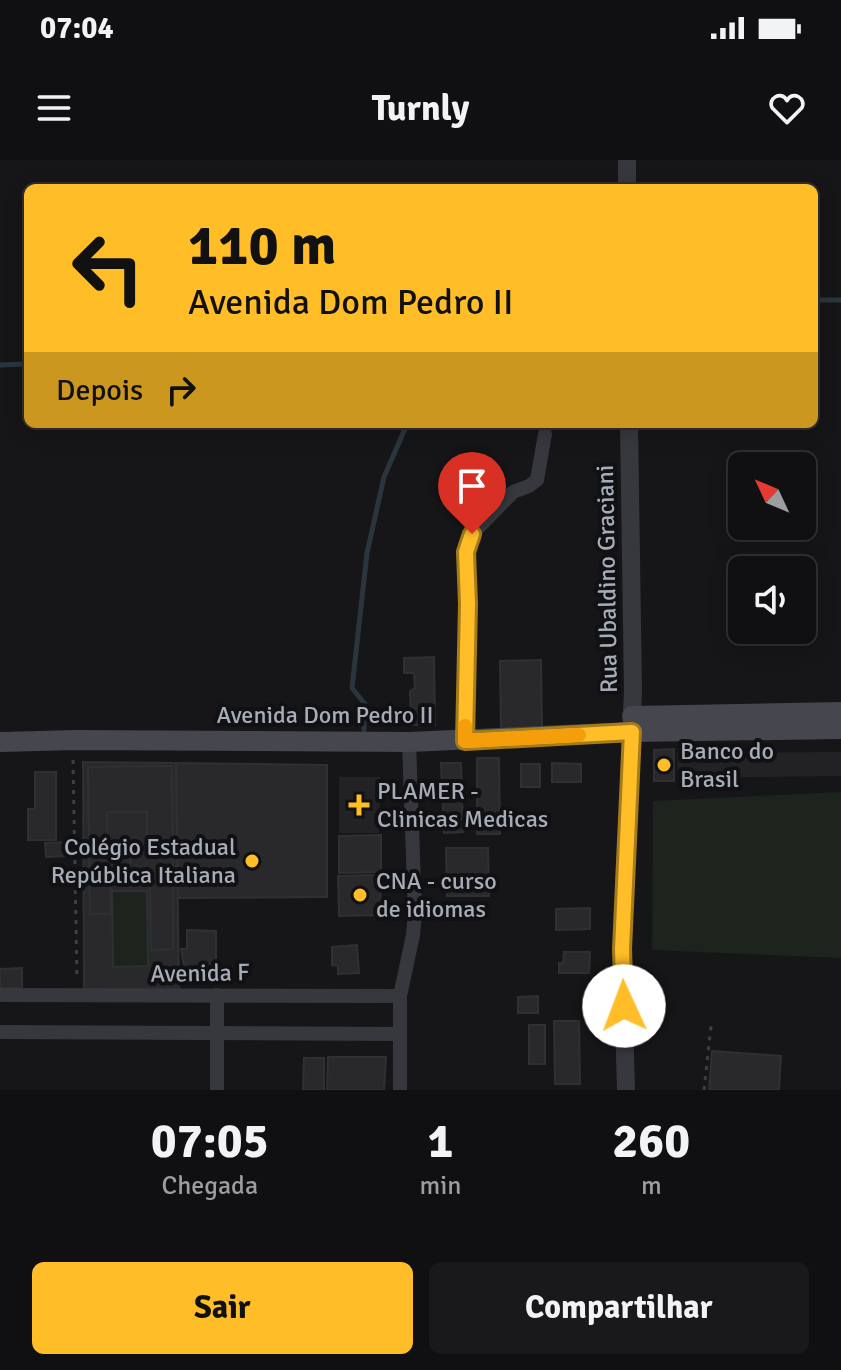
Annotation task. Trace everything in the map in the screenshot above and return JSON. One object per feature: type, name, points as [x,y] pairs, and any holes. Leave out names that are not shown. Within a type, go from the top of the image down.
[{"type":"main road","name":"Avenida Dom Pedro II","points":[[0,742],[465,741],[632,724],[841,712]]},
{"type":"main road","name":"Avenida Dom Pedro II","points":[[632,724],[841,729]]},
{"type":"street","points":[[627,160],[627,184]]},
{"type":"street","name":"Rua Ubaldino Graciani","points":[[626,1090],[622,949],[632,724],[629,428]]},
{"type":"street","points":[[465,741],[466,552],[472,534],[513,492],[537,480],[545,434]]},
{"type":"street","points":[[400,1090],[400,996],[415,913],[409,742]]},
{"type":"street","name":"Avenida F","points":[[0,995],[400,996]]},
{"type":"street","points":[[217,995],[217,1090]]},
{"type":"street","points":[[0,1032],[399,1034]]},
{"type":"path","points":[[76,740],[73,760],[77,996]]},
{"type":"path","points":[[704,1090],[711,1026]]},
{"type":"shaded area","points":[[841,752],[841,776],[678,778],[677,753]]},
{"type":"shaded area","name":"PLAMER - Clinicas Medicas","points":[[339,777],[380,777],[379,833],[339,833]]},
{"type":"shaded area","points":[[841,792],[841,958],[652,950],[653,801]]},
{"type":"shaded area","points":[[112,891],[147,891],[148,966],[113,967]]},
{"type":"building","points":[[434,657],[435,725],[411,725],[410,691],[415,688],[414,673],[404,673],[404,658]]},
{"type":"building","points":[[541,660],[542,728],[501,730],[500,661]]},
{"type":"building","name":"Banco do Brasil","points":[[674,749],[674,781],[654,781],[654,750]]},
{"type":"building","points":[[477,758],[499,758],[500,834],[477,834]]},
{"type":"building","points":[[83,762],[176,763],[179,990],[84,991]],"holes":[[[172,766],[173,949],[151,950],[150,882],[131,882],[130,854],[110,854],[111,914],[90,914],[88,767]],[[112,891],[147,891],[148,966],[113,967]]]},
{"type":"building","name":"Colégio Estadual República Italiana","points":[[176,763],[327,765],[327,897],[178,898]]},
{"type":"building","points":[[441,763],[461,763],[463,832],[444,833]]},
{"type":"building","points":[[552,763],[581,764],[581,782],[552,782]]},
{"type":"building","points":[[521,764],[540,764],[540,787],[521,787]]},
{"type":"building","points":[[172,766],[173,949],[151,950],[150,882],[131,882],[130,854],[110,854],[111,914],[90,914],[88,767]]},
{"type":"building","points":[[35,772],[56,772],[56,840],[28,840],[28,809],[35,809]]},
{"type":"building","points":[[107,812],[147,812],[147,852],[108,852]]},
{"type":"building","points":[[381,835],[381,872],[339,873],[339,836]]},
{"type":"building","points":[[67,842],[67,856],[46,857],[45,843]]},
{"type":"building","points":[[446,848],[488,848],[489,896],[447,896]]},
{"type":"building","name":"CNA - curso de idiomas","points":[[380,875],[381,915],[339,916],[338,876]]},
{"type":"building","points":[[590,908],[590,929],[556,930],[556,909]]},
{"type":"building","points":[[187,930],[216,931],[216,967],[184,966],[181,949],[187,949]]},
{"type":"building","points":[[357,945],[359,973],[338,974],[338,966],[332,965],[332,947]]},
{"type":"building","points":[[564,952],[590,952],[589,973],[559,973]]},
{"type":"building","points":[[22,968],[22,988],[0,988],[0,969]]},
{"type":"building","points":[[538,996],[538,1013],[518,1013],[518,997]]},
{"type":"building","points":[[554,1021],[579,1021],[580,1084],[555,1084]]},
{"type":"building","points":[[529,1025],[545,1025],[545,1064],[529,1064]]},
{"type":"building","points":[[712,1051],[781,1056],[779,1090],[709,1090]]},
{"type":"building","points":[[328,1057],[386,1057],[384,1090],[327,1090]]},
{"type":"building","points":[[304,1058],[324,1058],[324,1090],[303,1090]]},
{"type":"waterway","points":[[818,300],[841,300]]},
{"type":"waterway","points":[[0,365],[24,364]]},
{"type":"waterway","points":[[364,730],[365,704],[352,688],[367,553],[384,477],[405,428]]},
{"type":"slow traffic","points":[[465,726],[465,741],[579,735]]},
{"type":"place","name":"Banco do Brasil","points":[[664,765]]},
{"type":"place","name":"PLAMER - Clinicas Medicas","points":[[359,805]]},
{"type":"place","name":"Colégio Estadual República Italiana","points":[[252,861]]},
{"type":"place","name":"CNA - curso de idiomas","points":[[360,895]]},
{"type":"route","points":[[472,534],[466,552],[465,741],[632,732],[622,949],[624,1006]]}]
